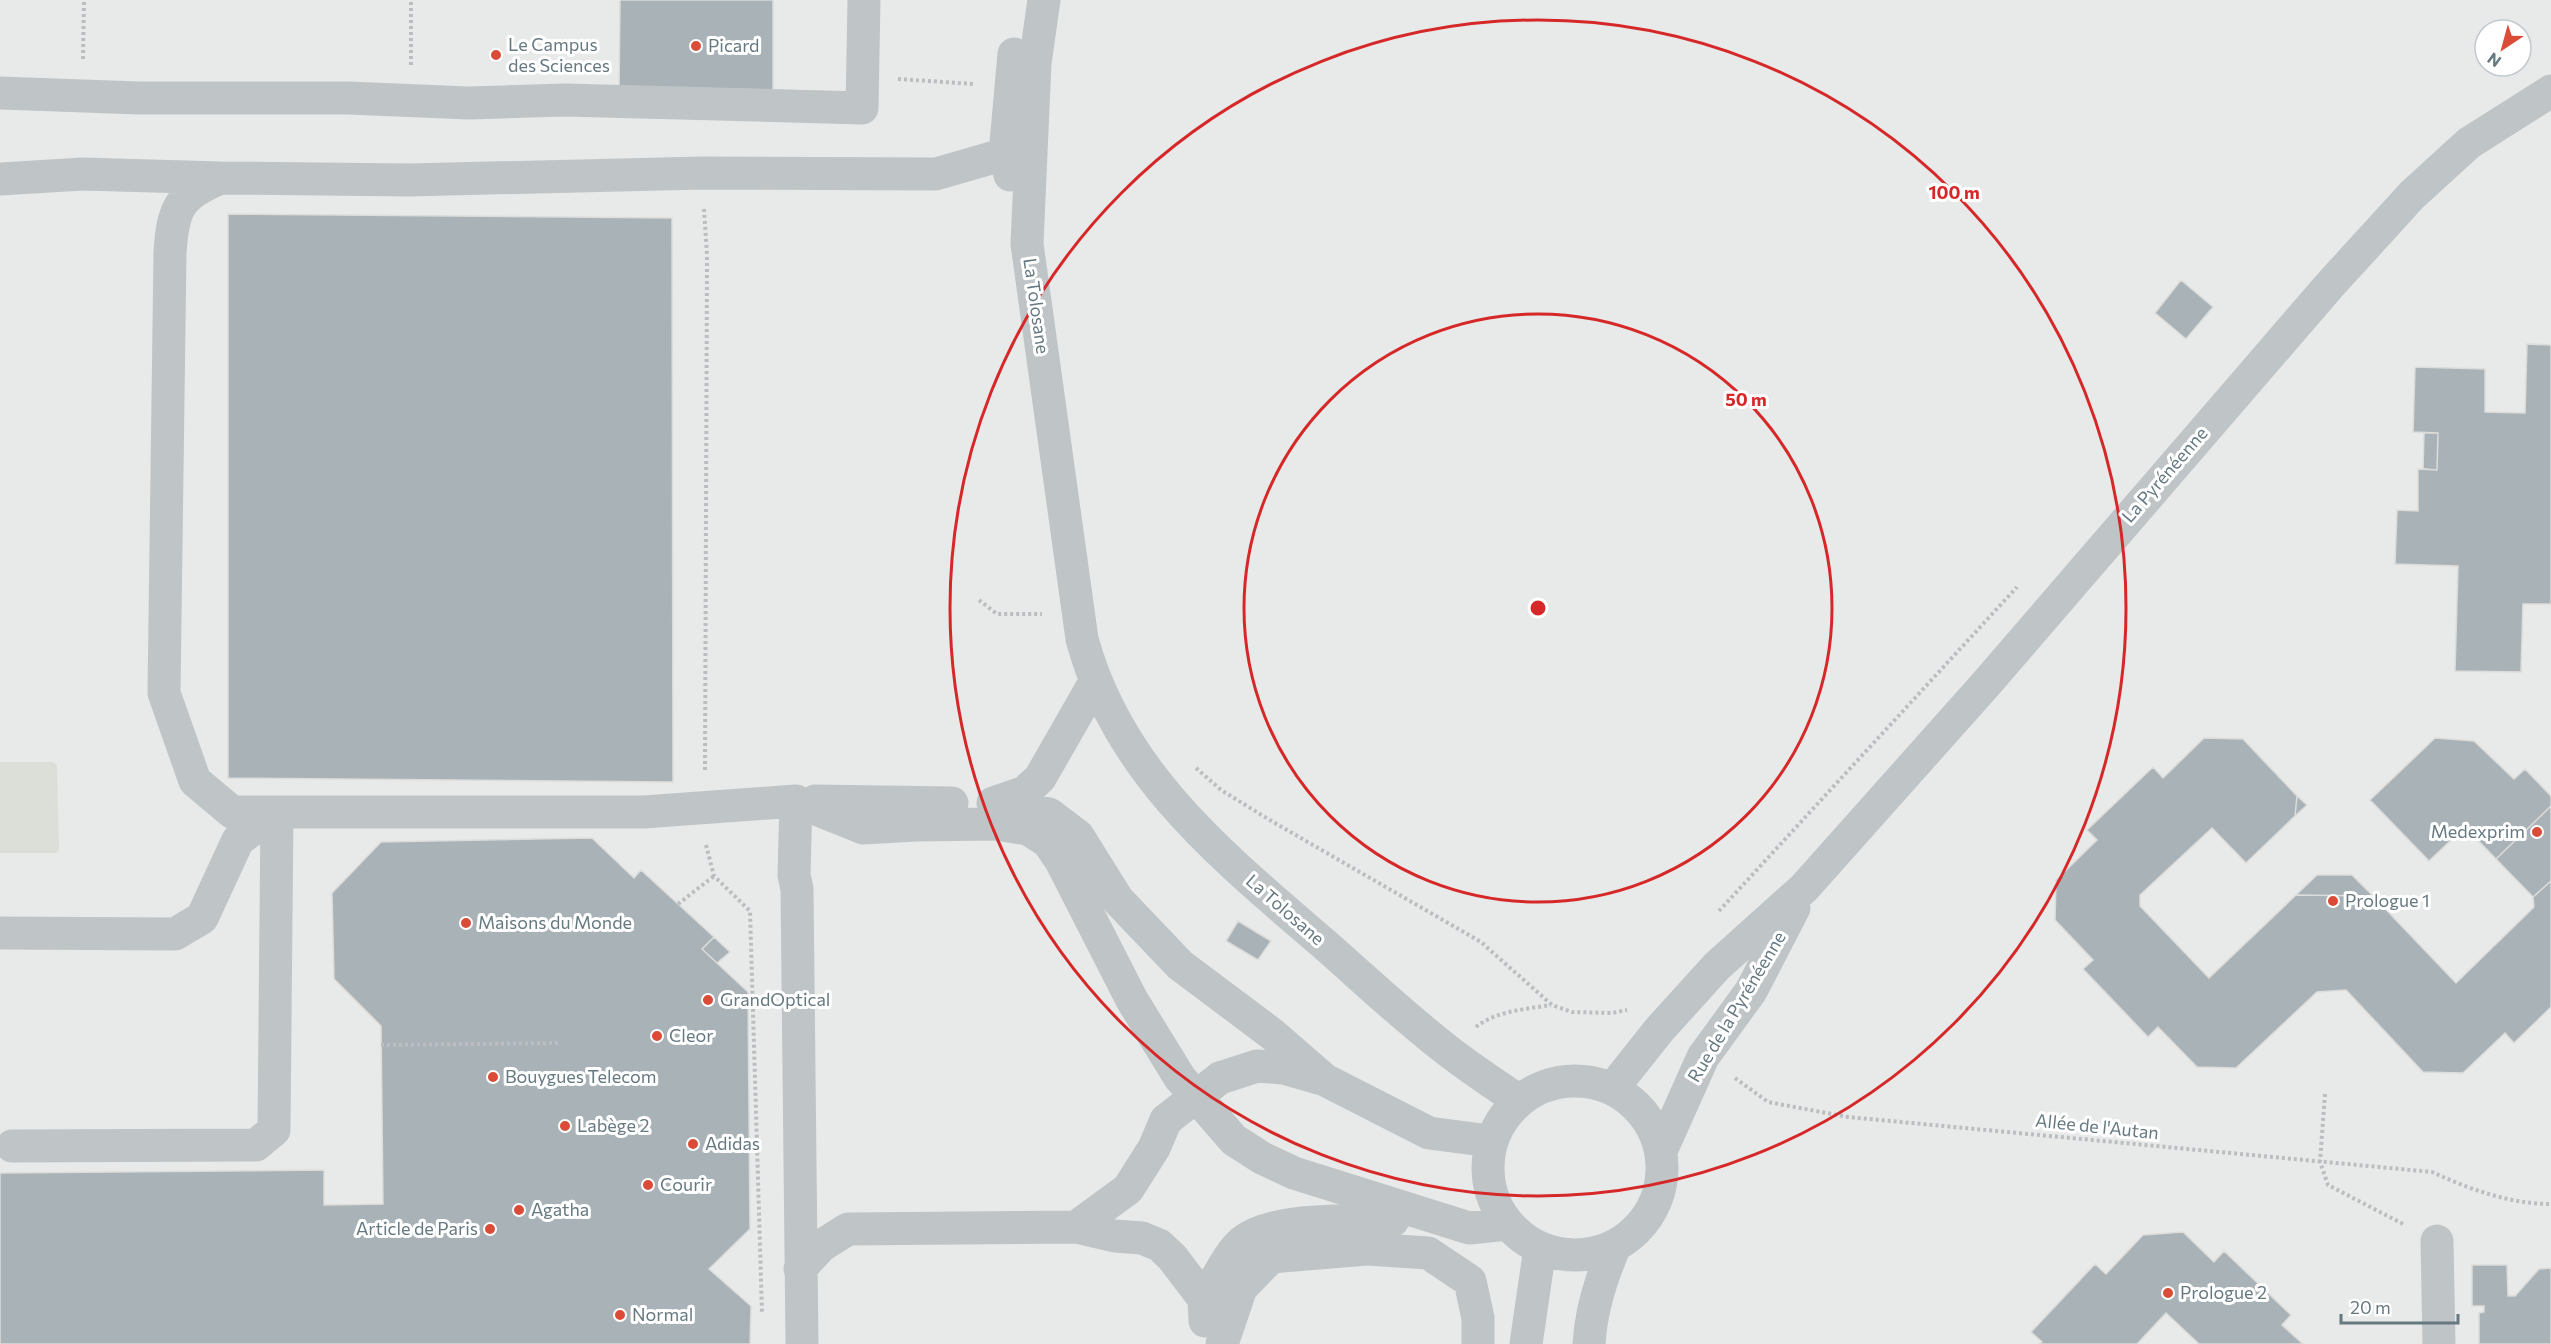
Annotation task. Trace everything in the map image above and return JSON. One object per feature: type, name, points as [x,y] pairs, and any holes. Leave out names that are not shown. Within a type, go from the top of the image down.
[{"type":"street","points":[[0,93],[139,98],[348,98],[469,103],[565,100],[862,108],[864,0]]},
{"type":"street","points":[[1021,0],[1005,154],[1027,244]]},
{"type":"street","name":"La Tolosane","points":[[1044,0],[1035,63],[1027,244],[1068,531],[1077,611],[1082,639],[1095,682],[1117,726],[1144,768],[1173,804],[1220,854],[1447,1051],[1518,1100]]},
{"type":"street","name":"La Pyrénéenne","points":[[1804,888],[1985,685],[2329,286],[2412,195],[2469,143],[2551,91]]},
{"type":"street","points":[[0,179],[83,174],[409,180],[702,173],[936,174],[1005,154]]},
{"type":"street","points":[[221,178],[204,185],[186,198],[176,211],[172,228],[164,693],[195,781],[232,812],[636,812],[796,801],[993,803],[1049,814],[1078,836],[1118,900],[1180,965],[1272,1034],[1325,1080]]},
{"type":"street","points":[[993,803],[1025,792],[1040,778],[1095,682]]},
{"type":"street","points":[[796,801],[794,875],[802,1344]]},
{"type":"street","points":[[796,801],[863,828],[996,824],[1028,830],[1048,842],[1132,999],[1180,1078],[1234,1140],[1262,1158],[1294,1173],[1469,1228],[1508,1224]]},
{"type":"street","points":[[0,933],[175,934],[202,918],[238,840],[277,812]]},
{"type":"street","points":[[12,1146],[256,1145],[274,1130],[277,812]]},
{"type":"street","name":"Rue de la Pyrénéenne","points":[[1661,1151],[1703,1057],[1751,991],[1804,888]]},
{"type":"street","name":"Rue de la Pyrénéenne","points":[[1613,1088],[1659,1030],[1717,966],[1804,888]]},
{"type":"street","points":[[1076,1227],[1128,1189],[1154,1148],[1166,1120],[1220,1078],[1257,1066],[1283,1068],[1325,1080],[1429,1133],[1490,1141]]},
{"type":"street","points":[[1560,1082],[1613,1088],[1636,1104],[1652,1125],[1661,1151],[1662,1174],[1658,1196],[1648,1216],[1633,1233],[1615,1246],[1590,1254],[1565,1255],[1540,1248],[1523,1238],[1508,1224],[1493,1199],[1487,1170],[1490,1141],[1501,1119],[1518,1100],[1560,1082]]},
{"type":"street","points":[[799,1186],[821,1212],[848,1229]]},
{"type":"street","points":[[1204,1299],[1217,1281],[1226,1260],[1242,1242],[1260,1231],[1281,1225],[1393,1220],[1399,1206]]},
{"type":"street","points":[[800,1269],[821,1246],[848,1229],[1076,1227],[1115,1236],[1142,1238],[1159,1245],[1172,1257],[1204,1299],[1205,1344]]},
{"type":"street","points":[[2437,1241],[2439,1344]]},
{"type":"street","points":[[1589,1344],[1590,1324],[1598,1286],[1615,1246]]},
{"type":"street","points":[[1526,1344],[1540,1248]]},
{"type":"street","points":[[1222,1344],[1240,1288],[1270,1257],[1367,1249],[1428,1253],[1470,1281],[1478,1318],[1478,1344]]},
{"type":"path","points":[[702,173],[707,255],[706,843],[714,876],[750,911],[762,1321]]},
{"type":"path","points":[[979,600],[997,614],[1024,615],[1077,611]]},
{"type":"path","points":[[1215,792],[1191,765],[1221,789],[1273,822],[1481,942],[1552,1005],[1572,1011],[1611,1013],[1628,1010]]},
{"type":"path","points":[[678,904],[714,876]]},
{"type":"path","points":[[381,1045],[559,1043]]},
{"type":"path","name":"Allée de l'Autan","points":[[1703,1057],[1768,1102],[1797,1109],[1848,1117],[2432,1172],[2461,1186],[2494,1195],[2535,1204],[2551,1204]]},
{"type":"path","points":[[2325,1094],[2320,1162],[2328,1185],[2437,1241]]},
{"type":"shaded area","points":[[0,0],[2551,0],[2551,1344],[0,1344]]},
{"type":"shaded area","points":[[0,762],[53,762],[57,765],[59,850],[56,853],[0,853]]},
{"type":"building","name":"Picard","points":[[620,0],[773,0],[773,93],[619,92]]},
{"type":"building","points":[[228,214],[672,218],[673,782],[228,778]]},
{"type":"building","points":[[2181,280],[2213,307],[2186,339],[2155,313]]},
{"type":"building","points":[[2527,344],[2551,345],[2551,604],[2523,604],[2521,672],[2455,671],[2458,566],[2395,564],[2397,510],[2418,511],[2418,469],[2437,470],[2438,433],[2413,432],[2415,367],[2485,369],[2485,412],[2525,413]]},
{"type":"building","points":[[2424,433],[2438,433],[2437,470],[2423,469]]},
{"type":"building","name":"Prologue 1","points":[[2204,738],[2243,739],[2297,796],[2295,816],[2246,863],[2212,828],[2140,895],[2140,906],[2209,978],[2296,895],[2373,896],[2456,983],[2534,907],[2533,897],[2465,827],[2429,861],[2370,800],[2435,738],[2474,741],[2514,779],[2525,769],[2551,796],[2551,1007],[2514,1043],[2505,1033],[2463,1073],[2423,1072],[2346,990],[2317,992],[2236,1068],[2197,1067],[2158,1027],[2148,1037],[2083,969],[2093,960],[2055,920],[2056,880],[2097,840],[2087,830],[2153,767],[2163,778]]},
{"type":"building","points":[[2297,796],[2307,805],[2295,816]]},
{"type":"building","name":"Medexprim","points":[[2551,806],[2551,881],[2533,897],[2496,859]]},
{"type":"building","name":"Labège 2","points":[[592,838],[634,878],[641,870],[714,937],[702,949],[748,992],[750,1229],[709,1269],[751,1306],[750,1344],[0,1344],[0,1173],[324,1170],[324,1205],[383,1204],[381,1026],[334,979],[332,893],[381,842]]},
{"type":"building","points":[[2317,875],[2352,875],[2373,896],[2296,895]]},
{"type":"building","points":[[1238,921],[1271,941],[1258,960],[1226,941]]},
{"type":"building","points":[[714,937],[730,952],[717,963],[702,949]]},
{"type":"building","name":"Prologue 2","points":[[2183,1232],[2214,1262],[2224,1251],[2291,1315],[2282,1325],[2303,1344],[2199,1344],[2166,1313],[2137,1344],[2039,1344],[2042,1342],[2031,1332],[2095,1264],[2106,1274],[2143,1235]]},
{"type":"building","points":[[2472,1265],[2507,1265],[2508,1296],[2515,1296],[2539,1269],[2551,1268],[2551,1344],[2479,1344],[2479,1313],[2484,1312],[2484,1306],[2472,1306]]},
{"type":"place","name":"Picard","points":[[696,46]]},
{"type":"place","name":"Le Campus des Sciences","points":[[496,55]]},
{"type":"place","name":"Medexprim","points":[[2537,832]]},
{"type":"place","name":"Prologue 1","points":[[2333,901]]},
{"type":"place","name":"Maisons du Monde","points":[[466,923]]},
{"type":"place","name":"GrandOptical","points":[[708,1000]]},
{"type":"place","name":"Cleor","points":[[657,1036]]},
{"type":"place","name":"Bouygues Telecom","points":[[493,1077]]},
{"type":"place","name":"Labège 2","points":[[565,1126]]},
{"type":"place","name":"Adidas","points":[[693,1144]]},
{"type":"place","name":"Courir","points":[[648,1185]]},
{"type":"place","name":"Agatha","points":[[519,1210]]},
{"type":"place","name":"Article de Paris","points":[[490,1229]]},
{"type":"place","name":"Prologue 2","points":[[2168,1293]]},
{"type":"place","name":"Normal","points":[[620,1315]]}]
